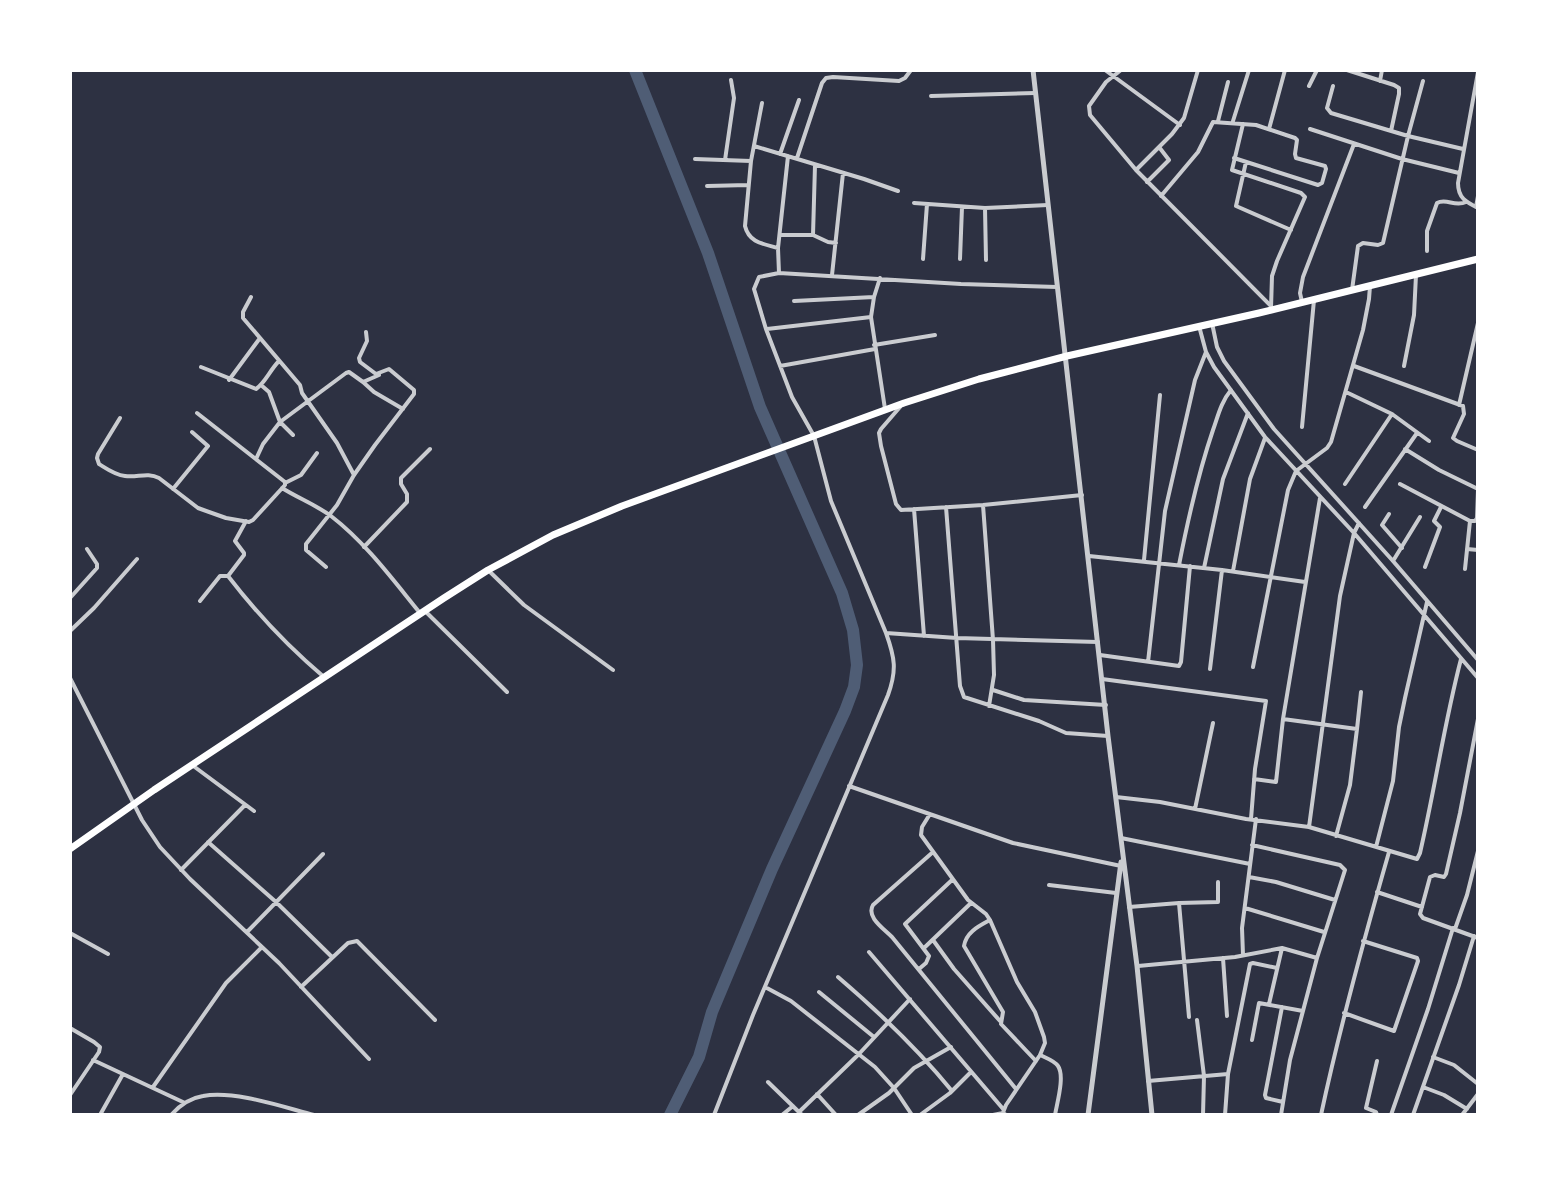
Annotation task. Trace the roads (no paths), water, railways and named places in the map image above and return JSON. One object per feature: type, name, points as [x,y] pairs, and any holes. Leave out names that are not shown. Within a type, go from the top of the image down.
[{"type":"main road","points":[[70,849],[488,570],[553,535],[622,506],[885,409],[979,379],[1478,259]]},
{"type":"street","points":[[797,158],[826,78],[899,81],[911,70]]},
{"type":"street","points":[[1033,70],[1152,1115]]},
{"type":"street","points":[[1105,70],[1180,125]]},
{"type":"street","points":[[1121,70],[1112,76],[1089,106],[1090,115],[1147,182],[1271,308]]},
{"type":"street","points":[[1136,170],[1180,125],[1198,70]]},
{"type":"street","points":[[1233,122],[1249,70]]},
{"type":"street","points":[[1269,129],[1285,70]]},
{"type":"street","points":[[1309,86],[1317,70]]},
{"type":"street","points":[[1347,70],[1399,88],[1391,131]]},
{"type":"street","points":[[1380,81],[1382,70]]},
{"type":"street","points":[[1477,71],[1458,189],[1466,202],[1477,207],[1478,196]]},
{"type":"street","points":[[725,160],[734,98],[731,80]]},
{"type":"street","points":[[1352,290],[1358,246],[1383,243],[1423,81]]},
{"type":"street","points":[[1218,121],[1228,82]]},
{"type":"street","points":[[1333,86],[1327,108],[1331,113],[1463,149]]},
{"type":"street","points":[[931,96],[1035,93]]},
{"type":"street","points":[[780,154],[799,100]]},
{"type":"street","points":[[762,103],[745,217],[747,234],[752,240],[778,248]]},
{"type":"street","points":[[1161,196],[1198,152],[1211,125],[1218,121],[1269,129],[1295,138],[1296,158],[1326,167],[1322,183],[1318,185],[1234,158]]},
{"type":"street","points":[[1243,124],[1232,170],[1304,195],[1272,276],[1271,308]]},
{"type":"street","points":[[1310,129],[1402,159],[1459,173]]},
{"type":"street","points":[[1302,302],[1303,277],[1354,144]]},
{"type":"street","points":[[754,146],[898,191]]},
{"type":"street","points":[[1147,182],[1168,162],[1169,159],[1159,147]]},
{"type":"street","points":[[779,273],[778,248],[788,156]]},
{"type":"street","points":[[695,159],[751,161]]},
{"type":"street","points":[[1246,162],[1236,206],[1291,230]]},
{"type":"street","points":[[813,235],[815,165]]},
{"type":"street","points":[[832,275],[843,173]]},
{"type":"street","points":[[707,186],[748,185]]},
{"type":"street","points":[[1427,251],[1427,231],[1437,203],[1466,202]]},
{"type":"street","points":[[914,203],[985,208],[1048,205]]},
{"type":"street","points":[[923,259],[927,204]]},
{"type":"street","points":[[960,259],[962,207]]},
{"type":"street","points":[[985,208],[986,260]]},
{"type":"street","points":[[780,235],[813,235],[836,243]]},
{"type":"street","points":[[714,1115],[895,670],[893,651],[831,501],[814,436],[798,410],[766,329],[756,297],[755,282],[759,277],[779,273],[1059,287]]},
{"type":"street","points":[[1404,366],[1414,315],[1416,275]]},
{"type":"street","points":[[880,278],[871,317],[885,409]]},
{"type":"street","points":[[1253,667],[1285,501],[1296,471],[1331,442],[1367,314],[1370,286]]},
{"type":"street","points":[[251,297],[243,318],[300,385],[302,393],[337,443],[354,475]]},
{"type":"street","points":[[794,301],[874,297]]},
{"type":"street","points":[[1302,427],[1314,300]]},
{"type":"street","points":[[766,329],[871,317]]},
{"type":"street","points":[[1212,323],[1217,347],[1224,361],[1274,429],[1478,660]]},
{"type":"street","points":[[1199,326],[1214,367],[1265,437],[1354,533],[1478,678]]},
{"type":"street","points":[[1459,405],[1478,326]]},
{"type":"street","points":[[366,332],[367,341],[359,360],[379,375]]},
{"type":"street","points":[[780,366],[935,335]]},
{"type":"street","points":[[229,380],[260,338]]},
{"type":"street","points":[[1148,662],[1170,483],[1195,380],[1206,352]]},
{"type":"street","points":[[201,367],[256,389],[279,361]]},
{"type":"street","points":[[1354,366],[1463,406],[1464,411],[1453,438],[1478,450]]},
{"type":"street","points":[[326,567],[305,546],[414,394],[414,390],[389,369],[363,382]]},
{"type":"street","points":[[256,459],[280,422],[348,372],[403,409]]},
{"type":"street","points":[[261,385],[269,392],[280,422],[293,435]]},
{"type":"street","points":[[1179,565],[1207,449],[1221,406],[1231,390]]},
{"type":"street","points":[[1346,392],[1392,414],[1429,441]]},
{"type":"street","points":[[1144,561],[1160,395]]},
{"type":"street","points":[[904,403],[881,429],[880,440],[901,510],[1082,494]]},
{"type":"street","points":[[197,413],[256,459],[284,486],[329,515],[364,547],[422,612],[507,692]]},
{"type":"street","points":[[1204,568],[1223,479],[1248,413]]},
{"type":"street","points":[[1345,484],[1392,414]]},
{"type":"street","points":[[120,418],[98,454],[99,464],[126,477],[153,475],[198,508],[226,518],[253,520],[284,486],[301,475],[317,453]]},
{"type":"street","points":[[173,489],[208,446],[192,432]]},
{"type":"street","points":[[1365,507],[1417,433]]},
{"type":"street","points":[[1233,571],[1250,479],[1265,437]]},
{"type":"street","points":[[364,547],[407,502],[401,478],[430,449]]},
{"type":"street","points":[[1400,484],[1470,521],[1477,518],[1478,490],[1405,449]]},
{"type":"street","points":[[1254,779],[1276,782],[1283,719],[1320,498]]},
{"type":"street","points":[[983,505],[993,640],[993,690],[989,706]]},
{"type":"street","points":[[946,507],[961,692],[968,700],[1039,721],[1066,733],[1108,736]]},
{"type":"street","points":[[1425,567],[1440,527],[1434,521],[1441,507]]},
{"type":"street","points":[[914,509],[924,636]]},
{"type":"street","points":[[1389,514],[1382,525],[1400,551]]},
{"type":"street","points":[[1393,561],[1420,517]]},
{"type":"street","points":[[228,576],[244,555],[235,541],[246,521]]},
{"type":"street","points":[[1465,569],[1470,521]]},
{"type":"street","points":[[1309,827],[1340,596],[1359,523]]},
{"type":"street","points":[[70,598],[97,568],[87,549]]},
{"type":"street","points":[[1467,549],[1478,550]]},
{"type":"street","points":[[1089,556],[1305,582]]},
{"type":"street","points":[[70,631],[137,559]]},
{"type":"street","points":[[1100,655],[1176,667],[1180,664],[1190,566]]},
{"type":"street","points":[[488,570],[524,605],[613,670]]},
{"type":"street","points":[[1210,669],[1222,570]]},
{"type":"street","points":[[200,601],[220,576],[228,576]]},
{"type":"street","points":[[228,576],[266,624],[324,677]]},
{"type":"street","points":[[1376,847],[1393,781],[1399,727],[1427,602]]},
{"type":"street","points":[[886,633],[993,640],[1098,642]]},
{"type":"street","points":[[1116,797],[1309,827],[1414,859],[1418,857],[1434,793],[1448,711],[1461,659]]},
{"type":"street","points":[[70,678],[134,804],[160,847],[262,947],[369,1059]]},
{"type":"street","points":[[1102,679],[1266,701],[1254,779],[1252,845],[1242,928],[1243,955]]},
{"type":"street","points":[[993,690],[1034,702],[1106,705]]},
{"type":"street","points":[[1336,836],[1350,785],[1361,692]]},
{"type":"street","points":[[1283,719],[1357,729]]},
{"type":"street","points":[[1413,1115],[1476,937],[1421,917],[1430,877],[1444,877],[1446,874],[1478,719]]},
{"type":"street","points":[[1195,809],[1213,723]]},
{"type":"street","points":[[192,765],[254,811]]},
{"type":"street","points":[[849,786],[1013,843],[1121,866]]},
{"type":"street","points":[[181,870],[245,805]]},
{"type":"street","points":[[930,814],[921,832],[952,880],[990,920],[1006,959],[1042,1028],[1045,1043],[1040,1055],[1004,1113]]},
{"type":"street","points":[[1121,838],[1250,864]]},
{"type":"street","points":[[208,842],[332,957]]},
{"type":"street","points":[[1252,845],[1344,867],[1290,1060],[1281,1115]]},
{"type":"street","points":[[1391,1115],[1467,895],[1478,851]]},
{"type":"street","points":[[933,852],[869,911],[1017,1089]]},
{"type":"street","points":[[1321,1115],[1344,1013],[1389,852]]},
{"type":"street","points":[[247,932],[323,854]]},
{"type":"street","points":[[1088,1115],[1122,855]]},
{"type":"street","points":[[1249,877],[1335,900]]},
{"type":"street","points":[[918,970],[929,956],[905,924],[952,880]]},
{"type":"street","points":[[1129,907],[1218,902],[1218,882]]},
{"type":"street","points":[[1049,885],[1116,893]]},
{"type":"street","points":[[1377,892],[1422,907]]},
{"type":"street","points":[[924,949],[971,903]]},
{"type":"street","points":[[1179,903],[1189,1017]]},
{"type":"street","points":[[1245,908],[1324,932]]},
{"type":"street","points":[[990,920],[970,933],[964,946],[1003,1012],[1001,1022]]},
{"type":"street","points":[[70,933],[108,954]]},
{"type":"street","points":[[933,940],[954,969],[1036,1061]]},
{"type":"street","points":[[301,987],[348,943],[357,941],[435,1020]]},
{"type":"street","points":[[1344,1013],[1394,1031],[1418,961],[1417,958],[1363,941]]},
{"type":"street","points":[[153,1087],[226,983],[262,947]]},
{"type":"street","points":[[1137,966],[1223,958],[1282,948],[1317,958]]},
{"type":"street","points":[[1269,1004],[1282,948]]},
{"type":"street","points":[[869,952],[1004,1113]]},
{"type":"street","points":[[1223,958],[1227,1016]]},
{"type":"street","points":[[1225,1115],[1228,1074],[1250,963],[1277,968]]},
{"type":"street","points":[[838,977],[889,1021],[952,1091]]},
{"type":"street","points":[[765,987],[791,1001],[875,1067],[912,1115]]},
{"type":"street","points":[[819,992],[874,1037]]},
{"type":"street","points":[[768,1082],[801,1114],[910,999]]},
{"type":"street","points":[[1252,1040],[1258,1003],[1303,1011]]},
{"type":"street","points":[[1282,1007],[1265,1097],[1283,1102]]},
{"type":"street","points":[[1197,1020],[1204,1076],[1203,1115]]},
{"type":"street","points":[[70,1028],[98,1045],[100,1050],[70,1095]]},
{"type":"street","points":[[858,1115],[894,1088],[914,1068],[951,1047]]},
{"type":"street","points":[[1040,1055],[1060,1069],[1055,1115]]},
{"type":"street","points":[[1433,1057],[1454,1065],[1478,1084]]},
{"type":"street","points":[[93,1060],[185,1103]]},
{"type":"street","points":[[1377,1061],[1366,1108],[1377,1115]]},
{"type":"street","points":[[920,1115],[971,1072]]},
{"type":"street","points":[[100,1115],[123,1074]]},
{"type":"street","points":[[1148,1081],[1228,1074]]},
{"type":"street","points":[[1422,1087],[1450,1098],[1467,1109]]},
{"type":"street","points":[[817,1094],[836,1115]]},
{"type":"street","points":[[1462,1115],[1478,1094]]},
{"type":"street","points":[[171,1115],[185,1103],[208,1095],[237,1097],[314,1115]]},
{"type":"street","points":[[782,1115],[793,1106]]},
{"type":"street","points":[[993,1115],[1004,1113]]},
{"type":"waterway","points":[[635,70],[708,253],[760,407],[842,593],[853,630],[857,665],[854,687],[845,711],[772,869],[712,1012],[699,1057],[670,1115]]}]
